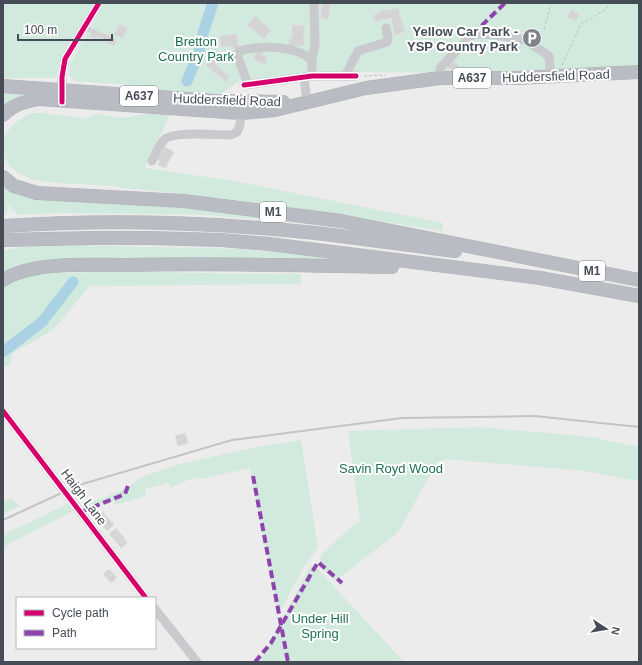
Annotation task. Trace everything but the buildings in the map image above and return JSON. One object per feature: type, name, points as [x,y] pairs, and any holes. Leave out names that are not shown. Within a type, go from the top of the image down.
[{"type":"highway","name":"Huddersfield Road","points":[[3,86],[62,96],[241,107],[307,102],[366,88],[440,78],[553,77],[639,72]]},
{"type":"highway","name":"Huddersfield Road","points":[[3,115],[13,106],[23,102],[62,96]]},
{"type":"highway","name":"M1","points":[[3,177],[14,186],[37,192],[184,201],[341,221],[639,280]]},
{"type":"highway","name":"M1","points":[[3,226],[165,223],[240,227],[305,232],[544,262]]},
{"type":"highway","name":"M1","points":[[3,240],[91,238],[221,240],[269,244],[540,278],[639,296]]},
{"type":"highway","name":"M1","points":[[3,280],[12,274],[33,268],[103,265],[182,264],[468,269]]},
{"type":"street","points":[[62,96],[62,76],[65,59],[99,3]]},
{"type":"street","points":[[307,102],[308,76],[315,45],[314,3]]},
{"type":"street","points":[[345,76],[358,51],[387,42],[388,38],[386,28]]},
{"type":"street","points":[[440,78],[440,68],[473,34],[496,34],[525,40],[549,56],[553,77]]},
{"type":"street","name":"Huddersfield Road","points":[[312,60],[306,55],[291,49],[260,46],[239,51],[237,55],[246,84],[308,76],[356,76]]},
{"type":"street","points":[[152,161],[161,144],[168,137],[177,135],[231,134],[237,132],[240,127],[241,107]]},
{"type":"street","name":"Haigh Lane","points":[[3,411],[145,597]]},
{"type":"street","points":[[156,610],[197,662]]},
{"type":"path","points":[[544,29],[551,3]]},
{"type":"path","points":[[553,77],[581,24],[605,10],[609,3]]},
{"type":"green space","points":[[3,3],[95,3],[63,53],[56,78],[3,78]]},
{"type":"green space","name":"Bretton Country Park","points":[[104,3],[639,3],[639,70],[491,73],[335,72],[241,80],[218,96],[169,92],[142,86],[75,81],[69,75],[70,64]]},
{"type":"green space","points":[[3,89],[54,92],[3,109]]},
{"type":"green space","points":[[31,113],[44,113],[84,118],[98,114],[124,118],[144,114],[170,114],[145,168],[235,181],[443,223],[442,231],[243,201],[33,179],[17,172],[7,162],[3,146],[6,135],[12,126]]},
{"type":"green space","points":[[3,181],[340,227],[208,215],[62,213],[18,215],[7,204],[7,214],[3,214]]},
{"type":"green space","points":[[74,245],[240,249],[357,260],[267,259],[3,274],[3,251],[21,247]]},
{"type":"green space","points":[[56,271],[62,273],[152,272],[301,274],[301,284],[90,286],[53,330],[13,353],[9,366],[3,366],[3,286],[10,278]]},
{"type":"green space","name":"Savin Royd Wood","points":[[480,427],[592,437],[639,447],[639,481],[584,471],[445,459],[437,462],[402,526],[395,535],[335,581],[320,567],[321,555],[354,524],[360,521],[348,431]]},
{"type":"green space","points":[[301,440],[318,548],[305,565],[281,610],[278,611],[250,468],[201,479],[195,477],[170,488],[169,483],[146,489],[145,496],[115,505],[113,500],[86,512],[82,506],[125,489],[144,476],[177,465],[246,449]]},
{"type":"green space","points":[[11,498],[20,506],[3,514],[3,502]]},
{"type":"green space","points":[[69,503],[73,511],[3,547],[3,535]]},
{"type":"green space","name":"Under Hill Spring","points":[[310,566],[315,566],[404,662],[258,662],[268,647]]},
{"type":"waterway","points":[[187,81],[198,55],[203,33],[213,3]]},
{"type":"waterway","points":[[3,352],[42,322],[73,282]]},
{"type":"railway","points":[[3,520],[79,485],[232,440],[402,418],[535,416],[639,427]]},
{"type":"marked path","points":[[473,34],[505,3]]},
{"type":"marked path","points":[[253,476],[288,662]]},
{"type":"marked path","points":[[81,512],[125,494],[129,483]]},
{"type":"marked path","points":[[255,662],[271,643],[318,562],[342,583]]},
{"type":"cycle path","points":[[62,102],[62,77],[65,59],[99,3]]},
{"type":"cycle path","points":[[244,85],[312,76],[356,76]]},
{"type":"cycle path","points":[[3,411],[145,597]]},
{"type":"place","name":"Yellow Car Park - YSP Country Park","points":[[532,38]]}]
